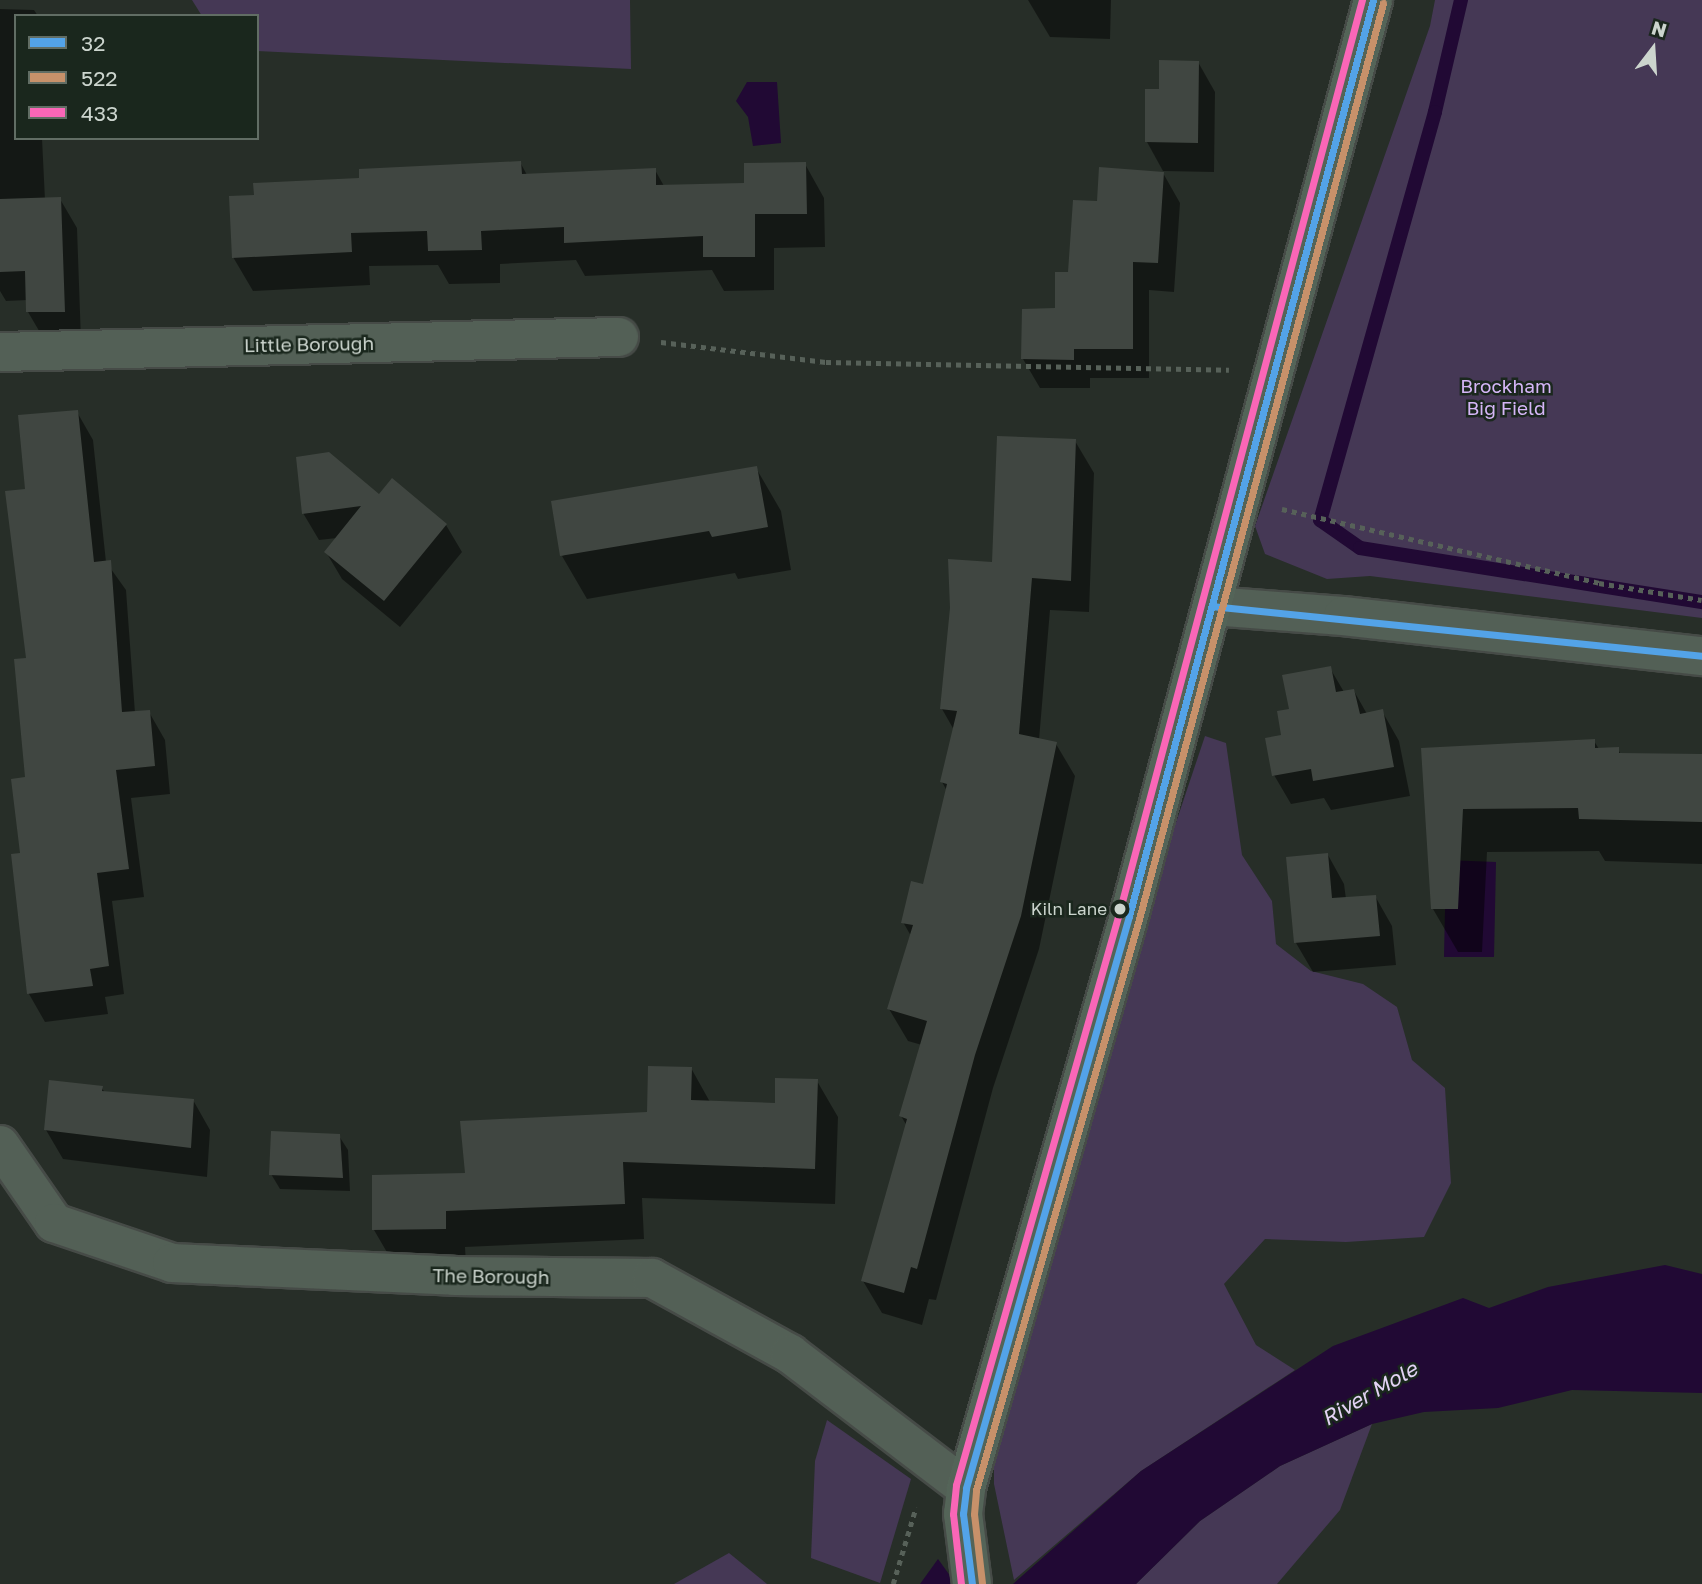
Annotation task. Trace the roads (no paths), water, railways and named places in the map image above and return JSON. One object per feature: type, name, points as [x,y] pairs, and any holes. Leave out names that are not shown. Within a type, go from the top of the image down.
[{"type":"street","points":[[972,1584],[957,1490],[1212,607],[1271,371],[1373,0]]},
{"type":"street","name":"Little Borough","points":[[0,352],[619,337]]},
{"type":"street","points":[[1212,607],[1343,616],[1702,656]]},
{"type":"street","name":"The Borough","points":[[0,1145],[54,1223],[172,1263],[454,1276],[652,1278],[790,1354],[957,1490]]},
{"type":"water","points":[[747,82],[777,82],[781,143],[753,146],[748,117],[736,101]]},
{"type":"water","points":[[1446,860],[1496,862],[1494,957],[1444,957]]},
{"type":"water","name":"River Mole","points":[[1665,1265],[1702,1274],[1702,1393],[1572,1390],[1498,1408],[1424,1412],[1372,1424],[1280,1466],[1200,1521],[1136,1584],[1013,1584],[1141,1471],[1333,1346],[1463,1298],[1489,1308],[1548,1287]]},
{"type":"water","points":[[938,1559],[956,1584],[920,1584]]},
{"type":"waterway","points":[[1461,0],[1435,112],[1320,520],[1360,548],[1702,602]]},
{"type":"place","name":"Kiln Lane","points":[[1120,909]]},
{"type":"park label","name":"Brockham Big Field","points":[[1506,397]]}]
